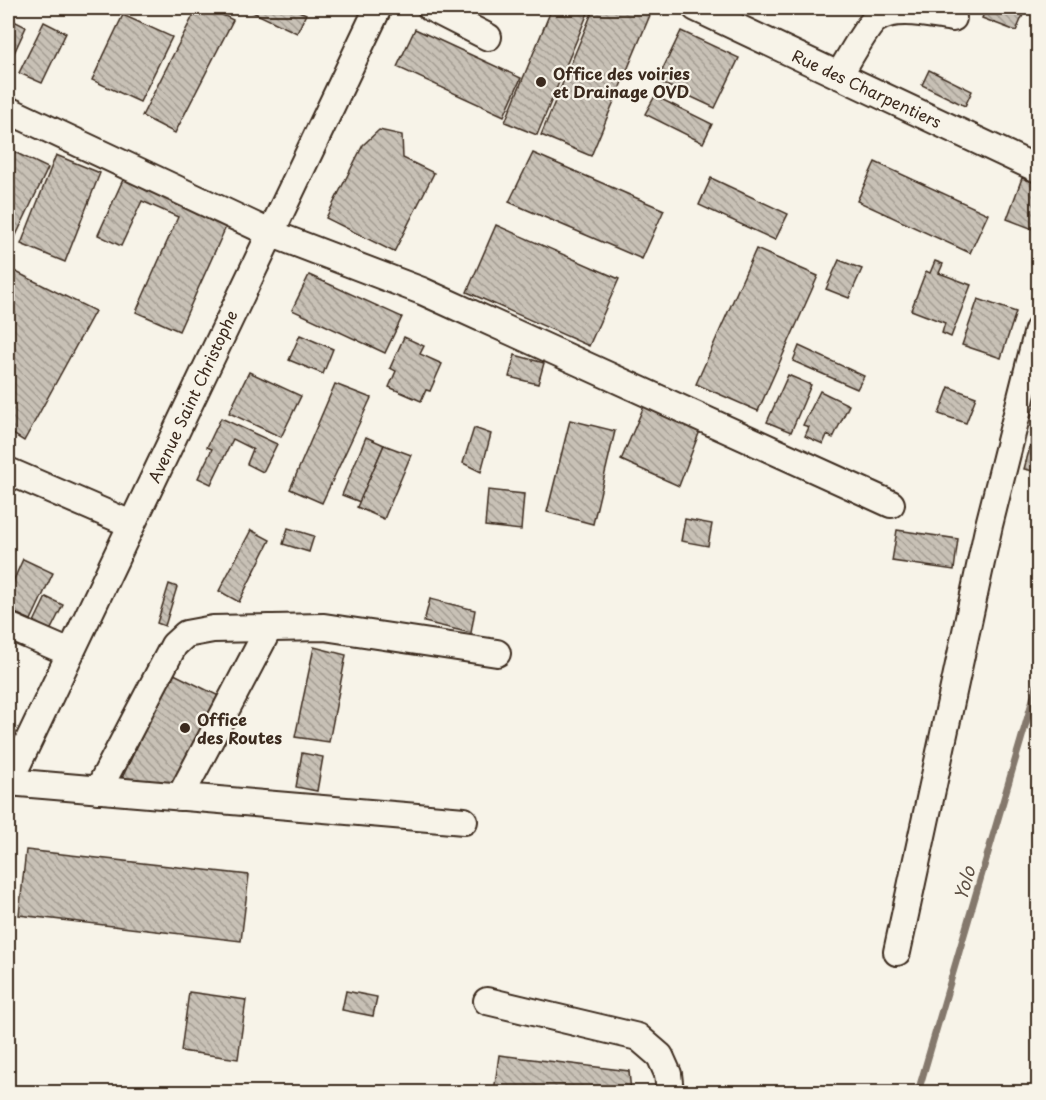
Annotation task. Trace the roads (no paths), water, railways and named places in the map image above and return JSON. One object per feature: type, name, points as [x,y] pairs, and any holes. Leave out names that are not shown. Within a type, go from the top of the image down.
[{"type":"street","name":"Avenue Saint Christophe","points":[[8,783],[378,8]]},
{"type":"street","points":[[431,8],[488,37]]},
{"type":"street","name":"Rue des Charpentiers","points":[[696,8],[1038,169]]},
{"type":"street","points":[[838,75],[874,20],[894,14],[914,12],[953,18]]},
{"type":"street","points":[[8,110],[270,233],[422,291],[891,504]]},
{"type":"street","points":[[897,952],[989,525],[1038,330]]},
{"type":"street","points":[[8,471],[131,524]]},
{"type":"street","points":[[8,626],[70,653]]},
{"type":"street","points":[[98,790],[174,645],[186,634],[213,629],[324,627],[497,653]]},
{"type":"street","points":[[180,797],[269,628]]},
{"type":"street","points":[[8,783],[464,821]]},
{"type":"street","points":[[487,1001],[638,1037],[660,1056],[668,1074],[670,1092]]},
{"type":"waterway","name":"Yolo","points":[[918,1092],[1038,682]]},
{"type":"place","name":"Office des voiries et Drainage OVD","points":[[541,82]]},
{"type":"place","name":"Office des Routes","points":[[185,728]]}]
